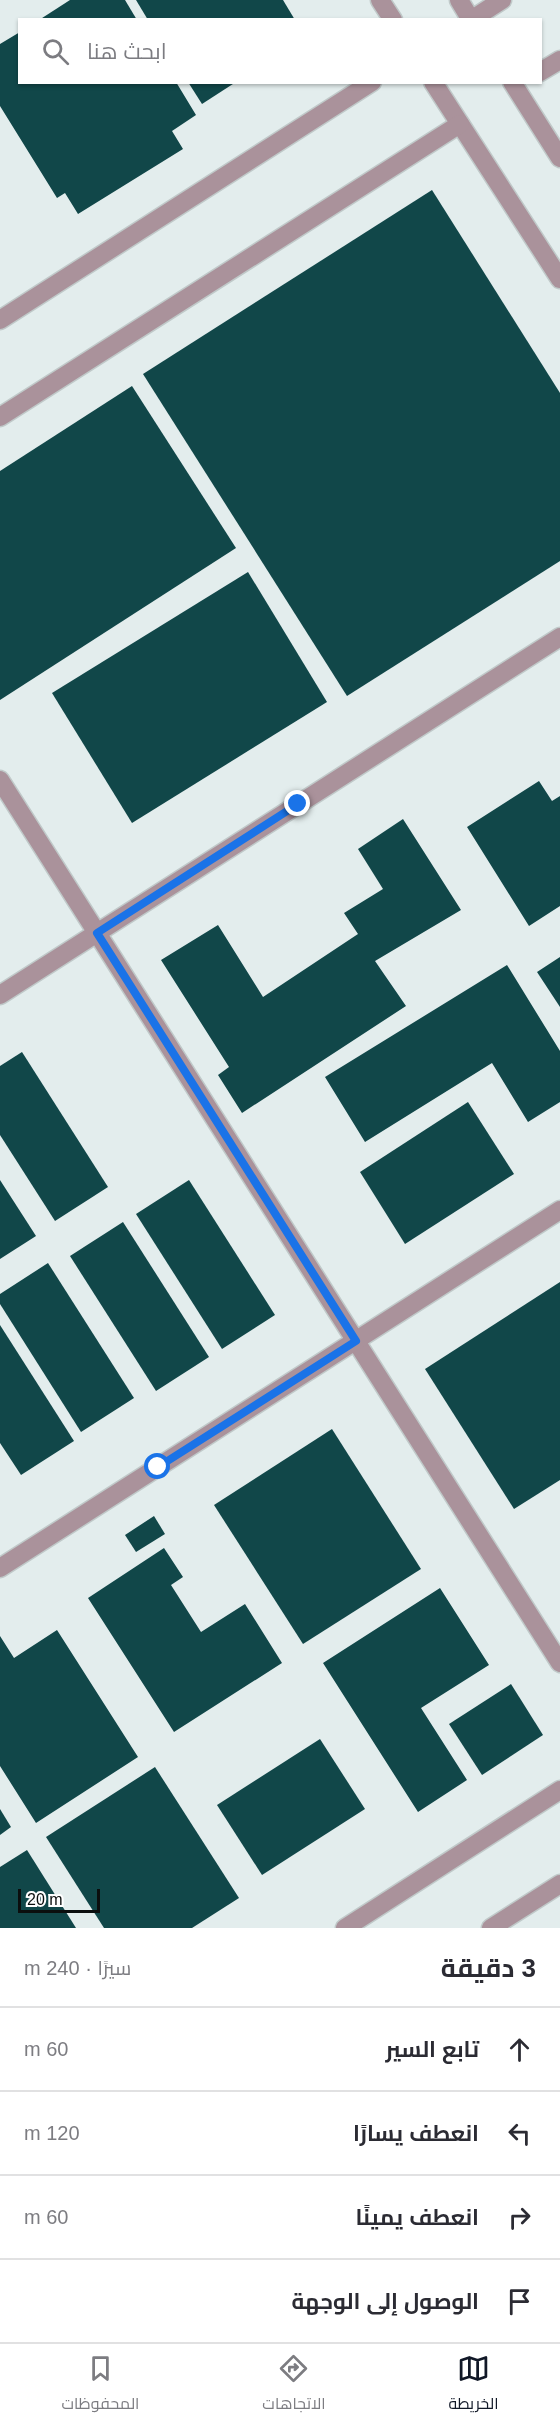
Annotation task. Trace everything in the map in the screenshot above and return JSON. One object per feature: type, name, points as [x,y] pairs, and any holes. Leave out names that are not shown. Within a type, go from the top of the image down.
[{"type":"street","points":[[381,0],[392,18]]},
{"type":"street","points":[[459,0],[470,18]]},
{"type":"street","points":[[474,18],[502,0]]},
{"type":"street","points":[[542,71],[560,60]]},
{"type":"street","points":[[0,320],[369,84]]},
{"type":"street","points":[[435,84],[560,279]]},
{"type":"street","points":[[517,84],[560,158]]},
{"type":"street","points":[[0,417],[460,124]]},
{"type":"street","points":[[0,995],[560,637]]},
{"type":"street","points":[[0,780],[560,1663]]},
{"type":"street","points":[[0,1568],[560,1210]]},
{"type":"street","points":[[345,1928],[560,1790]]},
{"type":"street","points":[[490,1928],[560,1884]]},
{"type":"building","points":[[70,0],[125,0],[136,18],[42,18]]},
{"type":"building","points":[[136,0],[283,0],[294,18],[147,18]]},
{"type":"building","points":[[18,33],[18,84],[177,84],[196,115],[172,131],[183,149],[78,214],[65,193],[57,198],[0,106],[0,44]]},
{"type":"building","points":[[189,84],[233,84],[202,104]]},
{"type":"building","points":[[432,190],[560,393],[560,561],[347,696],[143,374]]},
{"type":"building","points":[[132,386],[236,548],[0,700],[0,471]]},
{"type":"building","points":[[248,572],[327,702],[132,823],[52,693]]},
{"type":"building","points":[[539,781],[552,801],[560,796],[560,906],[529,926],[467,827]]},
{"type":"building","points":[[403,819],[461,910],[375,961],[406,1006],[242,1113],[218,1075],[229,1067],[161,960],[218,925],[263,997],[358,934],[344,913],[383,889],[358,849]]},
{"type":"building","points":[[560,957],[560,1007],[537,972]]},
{"type":"building","points":[[507,965],[560,1051],[560,1102],[528,1122],[492,1063],[365,1142],[325,1077]]},
{"type":"building","points":[[22,1052],[108,1187],[55,1221],[0,1135],[0,1066]]},
{"type":"building","points":[[468,1102],[514,1174],[405,1244],[360,1172]]},
{"type":"building","points":[[0,1180],[36,1236],[0,1259]]},
{"type":"building","points":[[189,1180],[275,1315],[222,1349],[136,1214]]},
{"type":"building","points":[[123,1222],[209,1357],[156,1391],[70,1256]]},
{"type":"building","points":[[48,1263],[134,1398],[81,1432],[0,1304],[0,1294]]},
{"type":"building","points":[[560,1282],[560,1480],[514,1509],[425,1369]]},
{"type":"building","points":[[0,1325],[74,1441],[21,1475],[0,1443]]},
{"type":"building","points":[[332,1429],[421,1569],[303,1644],[214,1505]]},
{"type":"building","points":[[154,1516],[165,1534],[136,1552],[125,1535]]},
{"type":"building","points":[[164,1548],[183,1577],[171,1585],[201,1632],[245,1604],[282,1663],[174,1732],[88,1598]]},
{"type":"building","points":[[440,1588],[489,1665],[421,1708],[467,1780],[418,1812],[323,1663]]},
{"type":"building","points":[[57,1630],[138,1757],[36,1823],[0,1766],[0,1636],[14,1658]]},
{"type":"building","points":[[511,1684],[543,1735],[482,1775],[449,1724]]},
{"type":"building","points":[[320,1739],[365,1809],[262,1875],[217,1805]]},
{"type":"building","points":[[155,1767],[239,1898],[192,1928],[104,1928],[46,1837]]},
{"type":"building","points":[[0,1809],[11,1827],[0,1835]]},
{"type":"building","points":[[27,1850],[76,1928],[0,1928],[0,1867]]},
{"type":"route","points":[[158,1467],[356,1341],[97,933],[298,804]]}]
